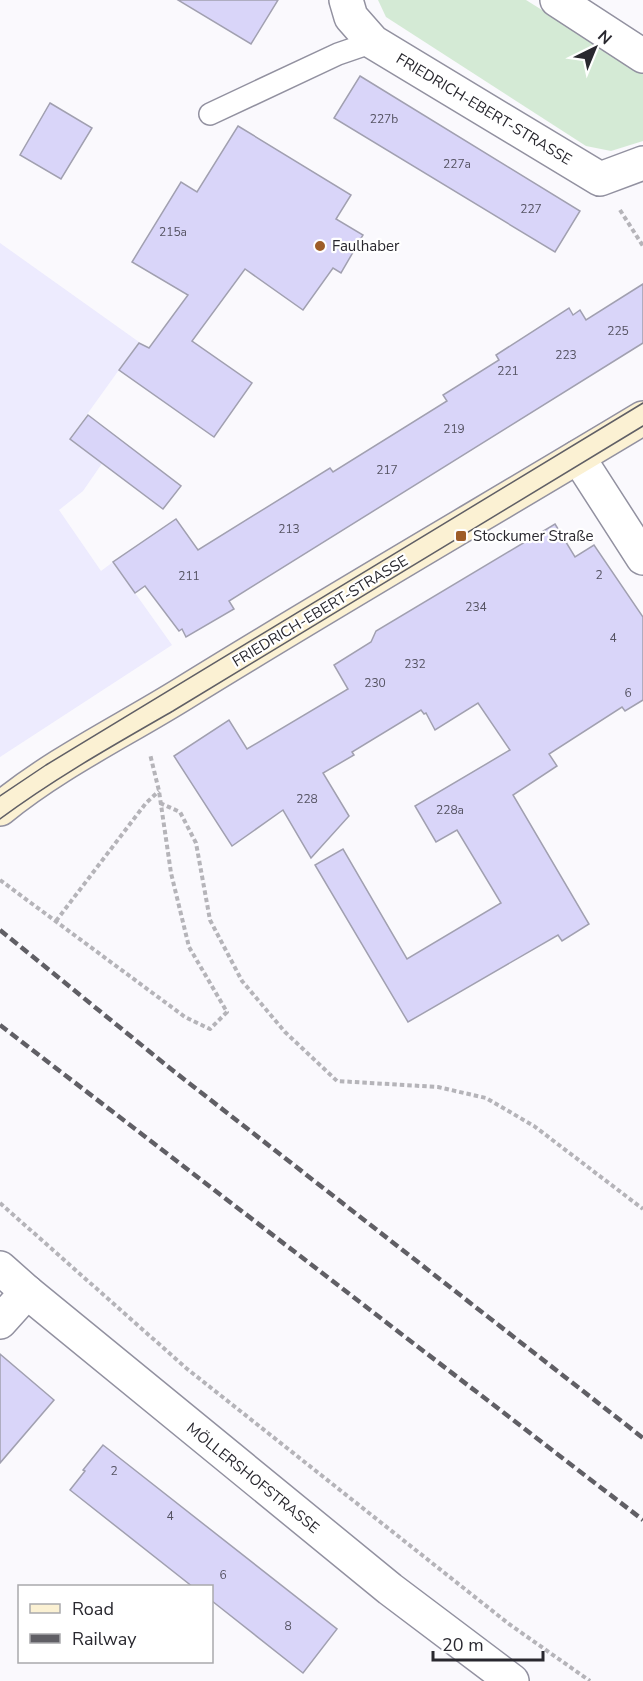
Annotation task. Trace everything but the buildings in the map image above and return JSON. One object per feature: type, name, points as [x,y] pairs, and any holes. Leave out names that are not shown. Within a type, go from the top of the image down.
[{"type":"main road","name":"FRIEDRICH-EBERT-STRASSE","points":[[0,809],[26,788],[87,750],[150,715],[315,613],[643,418]]},
{"type":"street","name":"FRIEDRICH-EBERT-STRASSE","points":[[346,0],[351,17],[373,42],[600,179]]},
{"type":"street","points":[[557,0],[643,56]]},
{"type":"street","points":[[600,179],[643,163]]},
{"type":"street","points":[[578,457],[643,558]]},
{"type":"street","name":"MÖLLERSHOFSTRASSE","points":[[0,1268],[390,1589],[512,1681]]},
{"type":"street","points":[[0,1323],[27,1292]]},
{"type":"lane","points":[[210,114],[338,54],[373,42]]},
{"type":"path","points":[[600,179],[643,246]]},
{"type":"path","points":[[0,880],[185,1017],[210,1029],[227,1012],[189,947],[171,873],[159,791],[146,803],[56,921]]},
{"type":"path","points":[[160,803],[180,812],[195,843],[210,920],[242,981],[285,1032],[337,1081],[438,1087],[486,1098],[534,1126],[643,1209]]},
{"type":"path","points":[[0,1203],[186,1368],[509,1624],[590,1681]]},
{"type":"shaded area","points":[[0,243],[139,342],[70,438],[103,462],[83,491],[59,510],[101,571],[113,562],[172,645],[0,757]]},
{"type":"green space","points":[[378,0],[526,0],[643,73],[643,141],[611,151],[586,146],[386,17]]},
{"type":"tram line","points":[[0,796],[46,765],[643,403]]},
{"type":"tram line","points":[[0,819],[85,762],[643,426]]},
{"type":"railway","points":[[0,930],[171,1069],[643,1438]]},
{"type":"railway","points":[[0,1025],[643,1520]]},
{"type":"place","name":"Faulhaber","points":[[320,246]]},
{"type":"place","name":"Stockumer Straße","points":[[461,536]]}]
